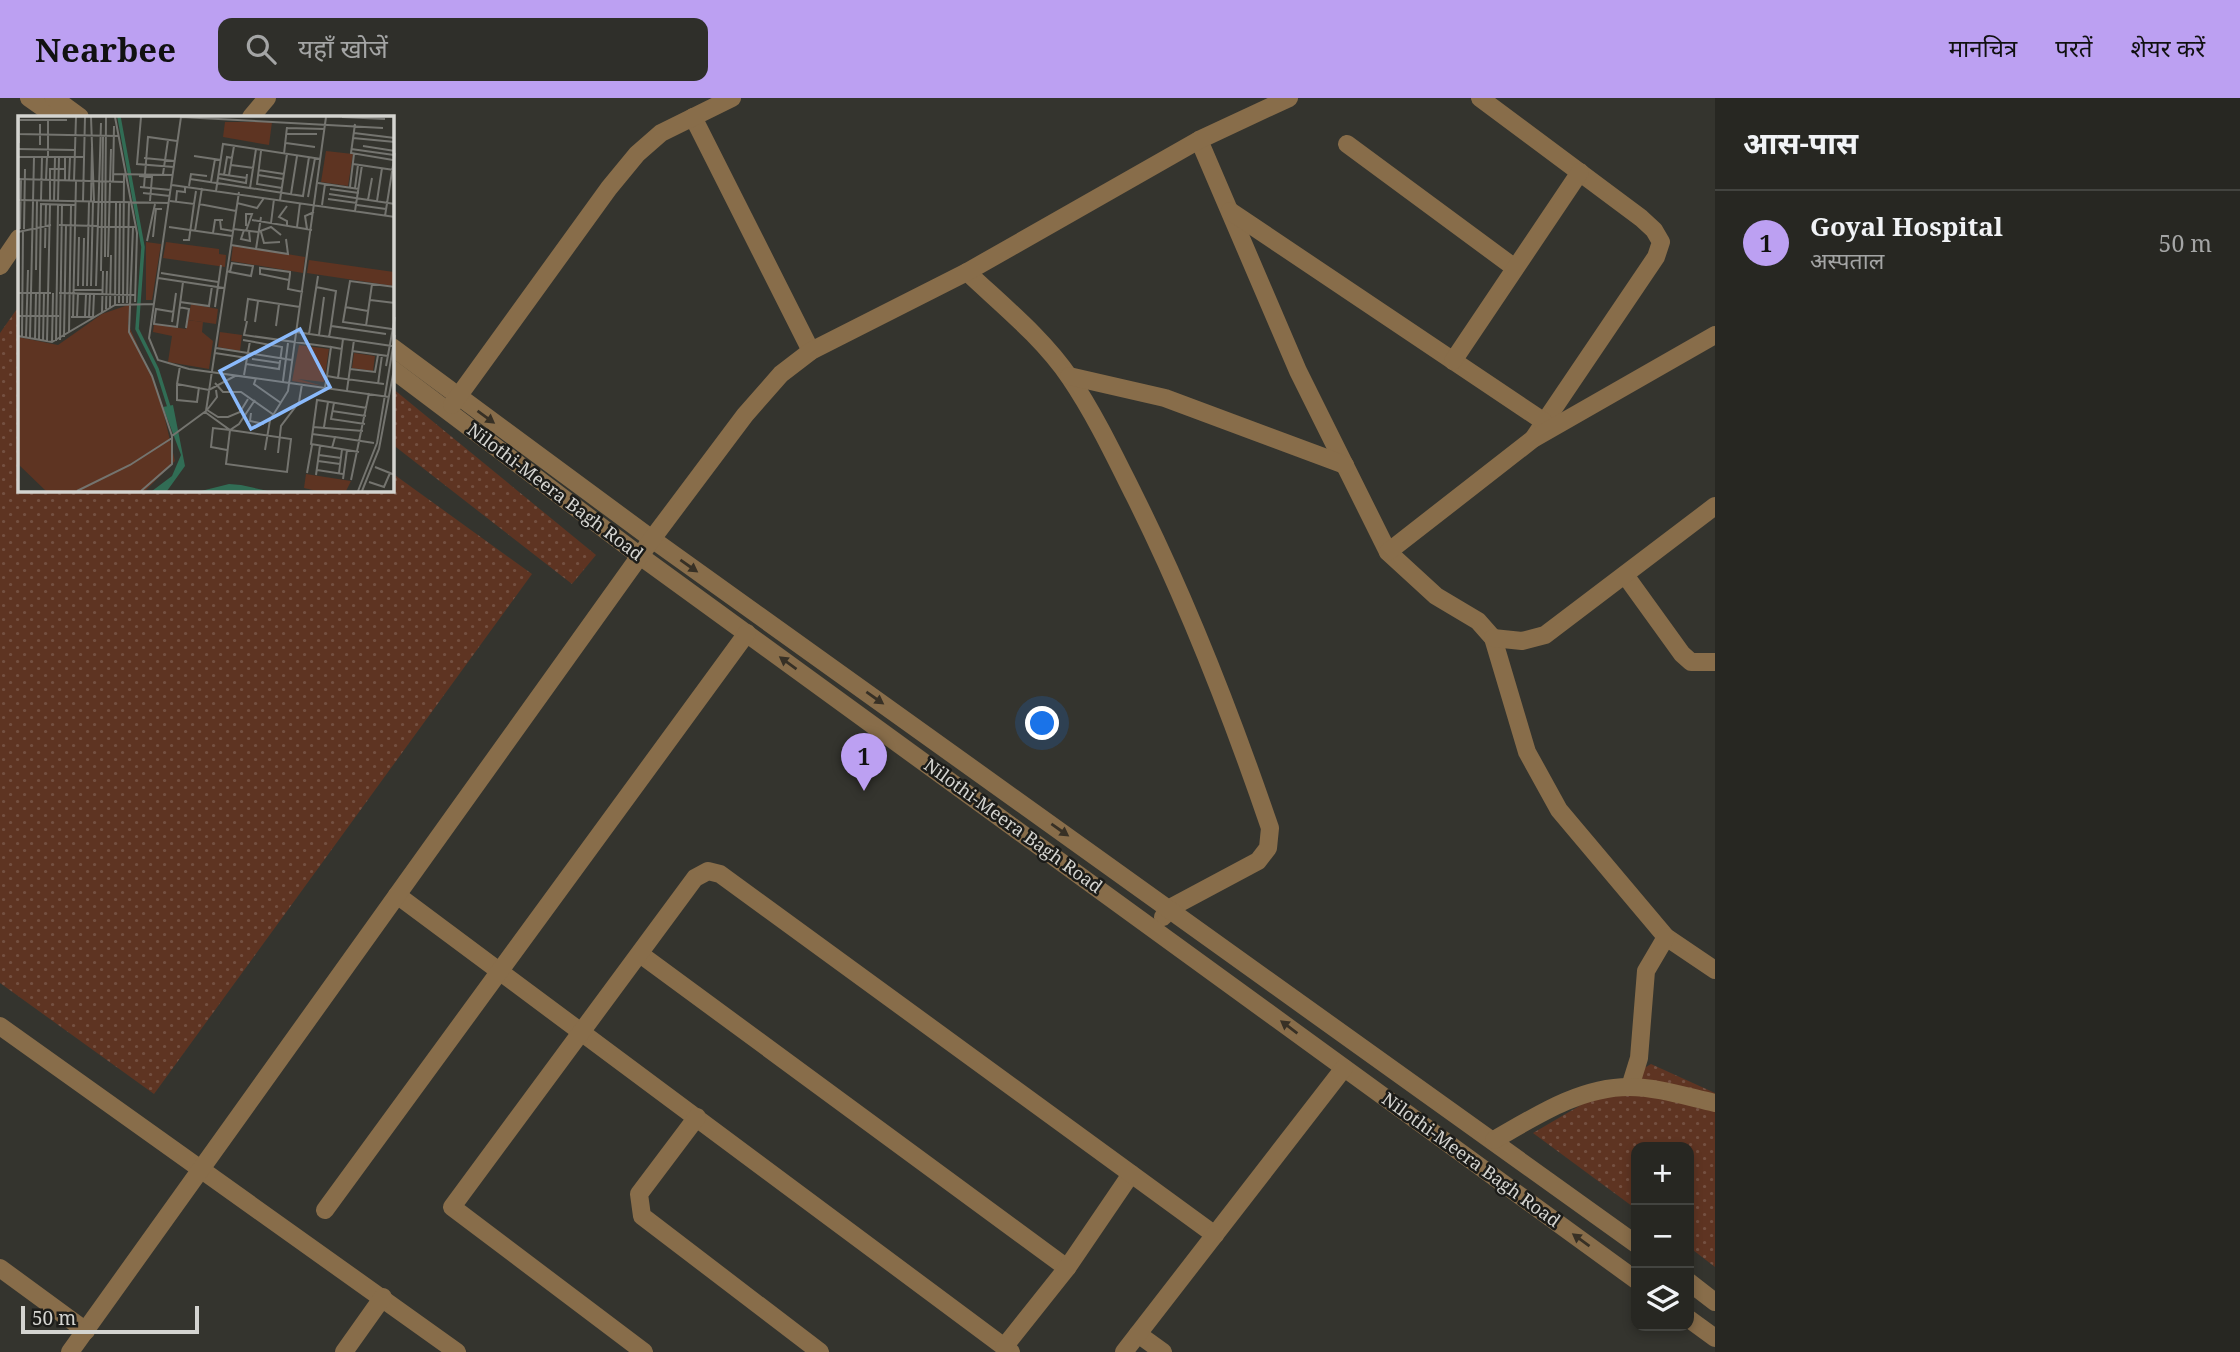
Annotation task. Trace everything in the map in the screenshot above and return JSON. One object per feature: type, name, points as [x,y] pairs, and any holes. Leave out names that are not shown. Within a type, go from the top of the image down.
[{"type":"street","points":[[29,98],[55,116]]},
{"type":"street","points":[[54,98],[79,116]]},
{"type":"street","points":[[252,116],[267,98]]},
{"type":"street","points":[[447,411],[636,154],[661,133],[732,98]]},
{"type":"street","points":[[70,1352],[652,539],[745,415],[781,374],[811,351],[967,272],[1199,141],[1289,98]]},
{"type":"street","points":[[1480,98],[1641,218],[1654,230],[1661,242],[1656,257],[1533,439]]},
{"type":"street","points":[[693,117],[811,351]]},
{"type":"street","points":[[1199,141],[1298,371],[1388,552],[1436,596],[1478,621],[1493,638],[1527,752],[1559,810],[1666,937],[1715,970]]},
{"type":"street","points":[[1347,144],[1515,268]]},
{"type":"street","points":[[1453,361],[1580,172]]},
{"type":"street","points":[[1230,211],[1543,421]]},
{"type":"street","points":[[0,265],[18,239]]},
{"type":"street","points":[[967,272],[1030,332],[1069,376],[1102,431],[1175,576],[1224,695],[1270,828],[1268,848],[1258,861],[1170,908],[1155,928]]},
{"type":"street","points":[[1388,552],[1533,439],[1715,335]]},
{"type":"street","name":"Nilothi-Meera Bagh Road","points":[[394,348],[652,539],[1631,1240]]},
{"type":"street","name":"Nilothi-Meera Bagh Road","points":[[394,371],[640,556],[1631,1276]]},
{"type":"street","points":[[1069,376],[1165,398],[1345,465]]},
{"type":"street","points":[[1493,638],[1522,641],[1545,635],[1715,506]]},
{"type":"street","points":[[1625,575],[1682,654],[1691,662],[1715,662]]},
{"type":"street","points":[[325,1210],[747,633]]},
{"type":"street","points":[[644,1352],[452,1207],[695,878],[708,871],[720,874],[1215,1235]]},
{"type":"street","points":[[397,895],[1008,1349],[1131,1174]]},
{"type":"street","points":[[1630,1087],[1639,1058],[1646,971],[1666,937]]},
{"type":"street","points":[[640,954],[1067,1268]]},
{"type":"street","points":[[0,1026],[457,1352]]},
{"type":"street","points":[[1124,1352],[1344,1068]]},
{"type":"street","points":[[1494,1140],[1550,1109],[1595,1091],[1630,1087],[1715,1102]]},
{"type":"street","points":[[697,1116],[639,1195],[642,1216],[820,1352]]},
{"type":"street","points":[[0,1268],[86,1331]]},
{"type":"street","points":[[1694,1286],[1715,1302]]},
{"type":"street","points":[[344,1352],[383,1297]]},
{"type":"street","points":[[1694,1323],[1715,1338]]},
{"type":"street","points":[[1138,1334],[1163,1352]]},
{"type":"shaded area","points":[[18,307],[18,492],[394,492],[394,474],[532,574],[154,1094],[0,983],[0,333]]},
{"type":"shaded area","points":[[394,390],[596,555],[572,584],[394,446]]},
{"type":"shaded area","points":[[1651,1064],[1715,1093],[1715,1267],[1694,1251],[1694,1142],[1631,1142],[1631,1205],[1533,1133]]},
{"type":"place","name":"Goyal Hospital","points":[[864,791]]}]
